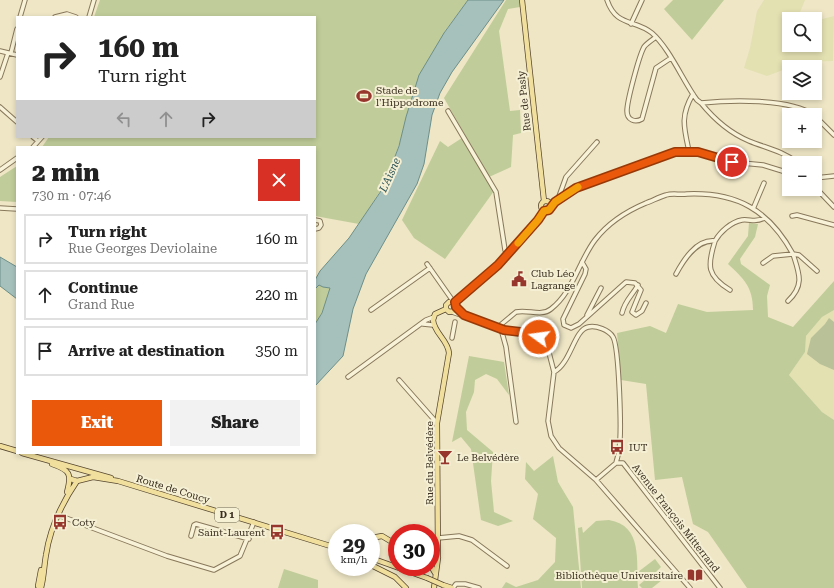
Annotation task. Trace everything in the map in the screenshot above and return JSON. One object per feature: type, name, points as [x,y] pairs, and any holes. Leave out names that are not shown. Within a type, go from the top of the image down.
[{"type":"main road","name":"Rue de Pasly","points":[[522,0],[544,201]]},
{"type":"main road","points":[[446,309],[452,312],[455,304],[508,254],[544,211],[549,210],[551,205],[549,202],[544,201],[540,205],[544,211]]},
{"type":"main road","points":[[433,325],[434,317],[446,309],[447,303],[455,304]]},
{"type":"main road","name":"Rue du Belvédère","points":[[433,325],[447,344],[449,353],[437,423],[438,524]]},
{"type":"main road","points":[[0,446],[16,451]]},
{"type":"main road","points":[[25,454],[82,470],[83,475],[66,497]]},
{"type":"main road","points":[[44,460],[61,467],[70,476],[79,480]]},
{"type":"main road","points":[[39,588],[46,555],[58,515],[66,497],[71,470],[74,467]]},
{"type":"main road","name":"Route de Coucy","points":[[82,470],[328,545]]},
{"type":"main road","name":"Route de Coucy","points":[[79,480],[93,477],[118,481]]},
{"type":"main road","points":[[380,561],[453,588]]},
{"type":"main road","points":[[380,570],[395,577],[406,588]]},
{"type":"main road","name":"Rue du Belvédère","points":[[434,588],[435,576]]},
{"type":"street","points":[[20,16],[25,0]]},
{"type":"street","points":[[89,16],[94,0]]},
{"type":"street","points":[[607,0],[614,14],[631,24],[645,28],[656,37],[693,94],[729,130],[749,141],[777,150],[787,156]]},
{"type":"street","points":[[631,24],[642,0]]},
{"type":"street","points":[[55,16],[67,14],[73,16]]},
{"type":"street","points":[[0,78],[16,32]]},
{"type":"street","points":[[656,37],[644,48],[638,65],[626,110],[628,118],[639,121],[642,119],[656,68],[671,58]]},
{"type":"street","points":[[0,51],[16,55]]},
{"type":"street","points":[[689,151],[683,122],[686,109],[693,94]]},
{"type":"street","points":[[701,103],[744,101],[797,106],[801,108]]},
{"type":"street","points":[[0,107],[16,121]]},
{"type":"street","points":[[448,111],[496,192],[505,250],[508,254]]},
{"type":"street","points":[[822,122],[834,135]]},
{"type":"street","points":[[34,138],[38,141]]},
{"type":"street","points":[[34,146],[41,138]]},
{"type":"street","points":[[558,199],[566,177],[597,142]]},
{"type":"street","points":[[551,205],[576,188],[675,152],[698,152],[732,162],[773,167],[782,170]]},
{"type":"street","points":[[0,170],[16,159]]},
{"type":"street","points":[[822,177],[834,176]]},
{"type":"street","points":[[753,209],[764,183]]},
{"type":"street","points":[[499,328],[516,312],[541,313],[551,309],[562,298],[595,240],[615,221],[631,210],[666,195],[714,194],[735,200],[753,209],[777,229],[793,254],[798,267],[799,279],[797,290],[788,301]]},
{"type":"street","points":[[822,194],[834,207]]},
{"type":"street","points":[[830,202],[834,199]]},
{"type":"street","points":[[0,208],[16,209]]},
{"type":"street","points":[[792,216],[797,215],[834,225]]},
{"type":"street","points":[[730,290],[718,283],[711,273],[710,260],[715,241],[718,236],[730,225],[742,220],[756,221],[764,218]]},
{"type":"street","points":[[316,220],[320,221],[321,225],[316,229]]},
{"type":"street","points":[[676,274],[684,260],[694,250],[708,242],[715,241]]},
{"type":"street","points":[[763,263],[773,256],[793,254],[799,256],[817,271]]},
{"type":"street","points":[[582,262],[586,269],[586,274],[563,322],[564,325],[571,328],[579,324],[626,282],[638,285],[641,290],[632,312],[636,315],[642,311],[646,303]]},
{"type":"street","points":[[427,264],[464,315]]},
{"type":"street","points":[[371,310],[430,268]]},
{"type":"street","points":[[622,313],[624,302],[634,292],[638,285]]},
{"type":"street","points":[[586,318],[601,288]]},
{"type":"street","points":[[452,312],[499,328],[529,333],[539,337],[547,345],[554,372],[548,421],[551,436],[559,448],[596,480],[690,588]]},
{"type":"street","points":[[348,377],[423,324],[426,320],[434,317]]},
{"type":"street","points":[[452,338],[455,322]]},
{"type":"street","points":[[423,324],[433,325]]},
{"type":"street","name":"Avenue François Mitterrand","points":[[554,372],[566,362],[580,332],[588,327],[598,328],[612,336],[616,346],[618,369],[619,449],[616,463],[596,480]]},
{"type":"street","points":[[499,328],[506,347],[516,422]]},
{"type":"street","points":[[399,380],[437,423]]},
{"type":"street","name":"Avenue François Mitterrand","points":[[616,463],[623,464],[720,588]]},
{"type":"street","points":[[58,515],[156,552],[214,570],[240,556],[249,539],[254,522]]},
{"type":"street","points":[[191,536],[194,524],[196,524],[249,539]]},
{"type":"street","points":[[440,538],[466,537],[507,566]]},
{"type":"street","points":[[453,588],[456,584],[462,583],[479,588]]},
{"type":"shaded area","points":[[764,0],[805,0],[800,12],[782,12],[782,52],[822,52],[822,19],[834,16],[833,61],[782,60],[782,70],[767,76],[744,68],[750,48],[757,11]]},
{"type":"shaded area","points":[[834,310],[834,420],[822,412],[789,375],[805,352],[806,336],[822,317]]},
{"type":"green space","name":"Stade de l'Hippodrome","points":[[100,0],[468,0],[445,31],[403,133],[386,182],[359,224],[316,216],[316,146],[43,146],[48,138],[316,138],[316,16],[94,16]]},
{"type":"green space","points":[[506,0],[519,0],[520,7],[508,9],[499,31],[510,111],[520,110],[521,133],[513,135],[511,167],[489,177],[444,98]]},
{"type":"green space","points":[[673,0],[724,0],[692,40],[664,9]]},
{"type":"green space","points":[[462,138],[494,191],[445,259],[414,238],[402,220],[440,141],[448,147]]},
{"type":"green space","points":[[16,167],[16,202],[0,201],[0,177]]},
{"type":"green space","points":[[749,223],[758,224],[755,237],[740,259],[741,264],[770,285],[767,296],[768,317],[793,327],[834,281],[834,310],[822,317],[806,336],[805,352],[789,375],[822,412],[834,420],[834,588],[747,588],[708,532],[693,524],[682,477],[655,480],[646,384],[621,380],[617,333],[650,326],[666,333],[678,304],[707,312],[753,310],[753,302],[749,289],[739,274],[728,264],[748,236]]},
{"type":"green space","points":[[319,284],[330,287],[329,297],[316,322],[316,288]]},
{"type":"green space","points":[[829,318],[834,322],[834,370],[820,364],[807,354],[811,338]]},
{"type":"green space","points":[[469,356],[504,362],[509,395],[497,379],[486,374],[475,380],[474,392],[466,412],[467,430],[493,452],[491,481],[494,512],[513,521],[498,526],[481,520],[471,449],[461,437],[452,442]]},
{"type":"green space","points":[[553,456],[558,482],[573,507],[581,588],[502,588],[506,582],[516,587],[538,580],[555,562],[556,538],[533,519],[538,494],[525,479],[526,462],[534,471]]},
{"type":"green space","points":[[609,520],[620,523],[628,529],[633,537],[637,556],[638,588],[582,588],[578,528],[582,527],[583,533],[596,521]]},
{"type":"green space","points":[[655,559],[661,567],[656,572],[662,580],[652,588],[642,588],[639,585],[645,580],[638,572]]},
{"type":"green space","points":[[284,569],[318,580],[318,588],[278,588]]},
{"type":"water","name":"L'Aisne","points":[[468,0],[504,0],[452,72],[440,93],[432,115],[424,164],[417,184],[366,274],[353,309],[343,356],[316,385],[316,322],[322,313],[330,288],[319,285],[316,288],[316,278],[320,271],[349,238],[383,188],[399,146],[419,75],[444,33]]},
{"type":"water","points":[[0,257],[16,266],[16,298],[0,286]]},
{"type":"slow traffic","points":[[518,243],[544,211],[549,210],[551,205],[578,187]]},
{"type":"place","name":"Stade de l'Hippodrome","points":[[364,96]]},
{"type":"place","name":"Club Léo Lagrange","points":[[519,279]]},
{"type":"place","name":"IUT","points":[[617,447]]},
{"type":"place","name":"Le Belvédère","points":[[445,457]]},
{"type":"place","name":"Coty","points":[[60,522]]},
{"type":"place","name":"Saint-Laurent","points":[[277,532]]},
{"type":"place","name":"Bibliothèque Universitaire","points":[[695,575]]},
{"type":"route","points":[[539,337],[529,333],[504,330],[464,315],[456,307],[455,302],[460,296],[498,265],[538,220],[544,211],[549,210],[551,205],[576,188],[675,152],[698,152],[732,162]]}]
